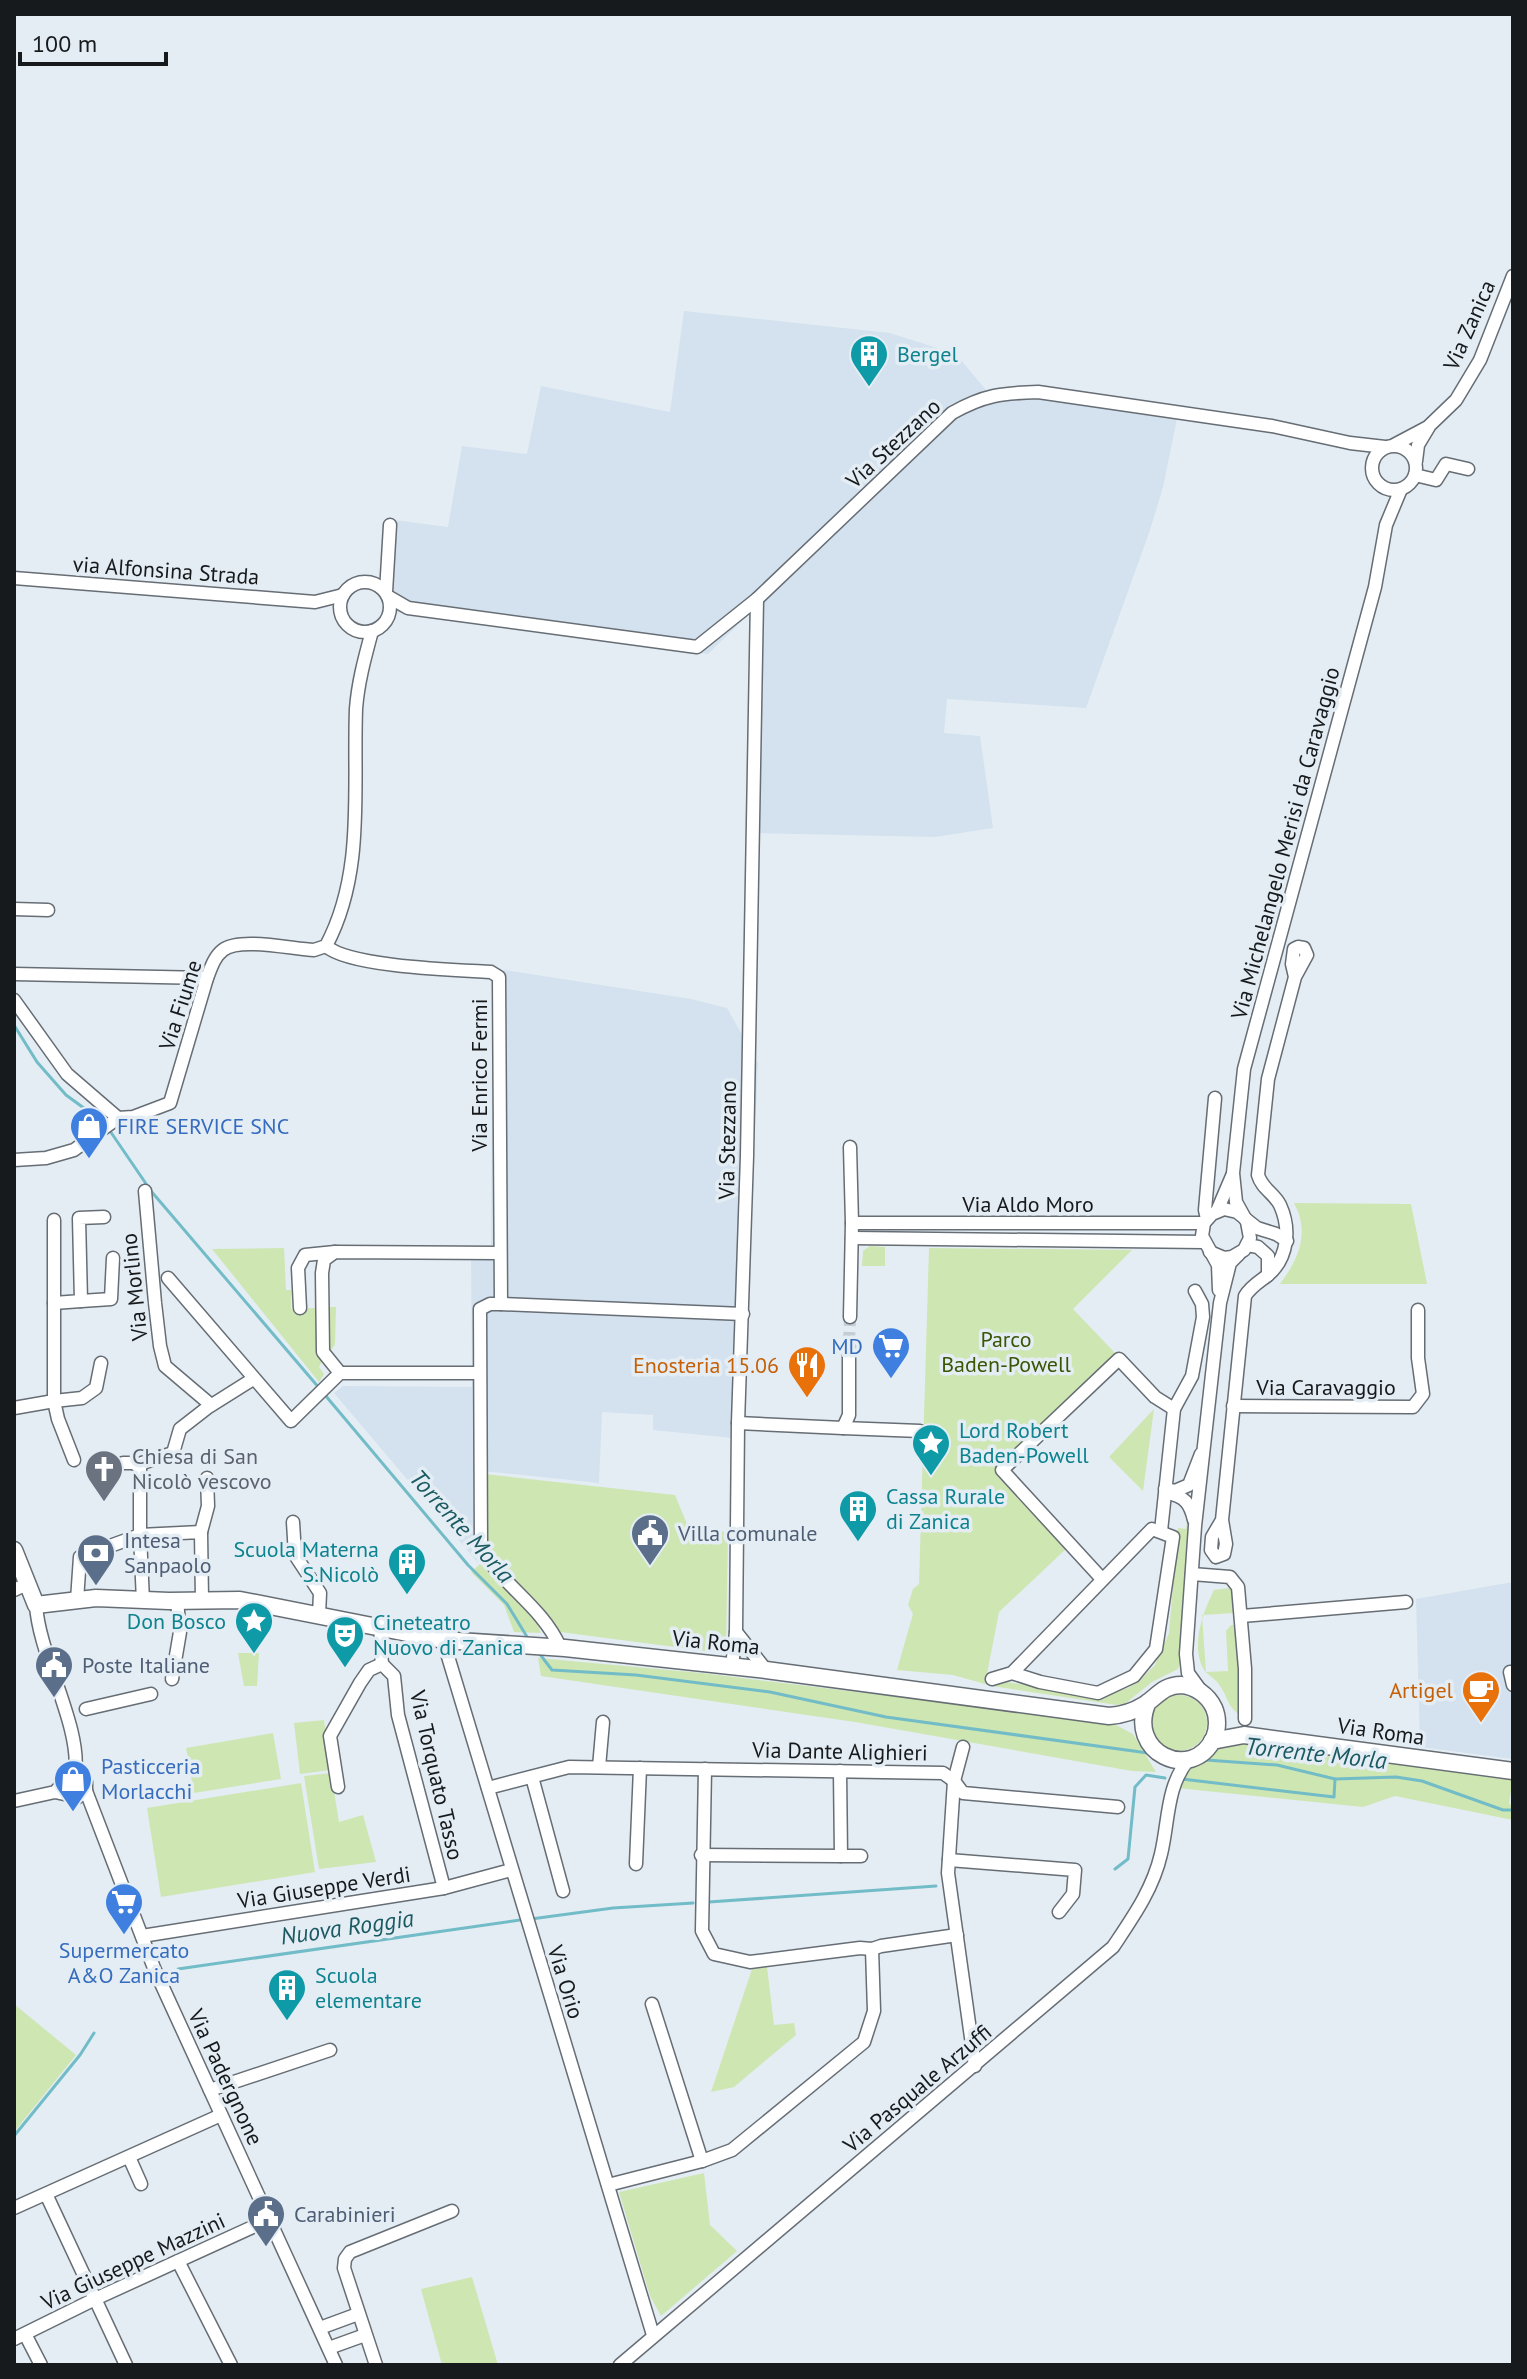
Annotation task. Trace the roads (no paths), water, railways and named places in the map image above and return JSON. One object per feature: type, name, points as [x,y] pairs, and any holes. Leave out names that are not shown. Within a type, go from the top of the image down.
[{"type":"main road","points":[[14,1550],[21,1587],[36,1605]]},
{"type":"main road","name":"Via Roma","points":[[36,1605],[96,1598],[247,1600],[443,1640],[552,1647],[732,1666],[1109,1716],[1130,1713],[1173,1686]]},
{"type":"main road","points":[[1173,1686],[1192,1687],[1201,1692]]},
{"type":"main road","name":"Via Roma","points":[[1201,1692],[1217,1715],[1232,1729],[1244,1727],[1513,1771]]},
{"type":"main road","points":[[1143,1731],[1142,1721],[1148,1702]]},
{"type":"main road","points":[[1212,1741],[1216,1733],[1217,1715]]},
{"type":"main road","name":"Via Roma","points":[[1109,1716],[1143,1731],[1161,1755]]},
{"type":"main road","name":"Via Roma","points":[[1189,1759],[1198,1756],[1212,1741],[1244,1727]]},
{"type":"main road","points":[[1161,1755],[1179,1760],[1189,1759]]},
{"type":"street","name":"Via Zanica","points":[[1415,475],[1418,445],[1430,425],[1456,400],[1480,360],[1513,276]]},
{"type":"street","name":"Via Stezzano","points":[[732,1666],[736,1632],[757,599],[952,413],[978,398],[1038,392],[1272,426],[1350,443]]},
{"type":"street","name":"Via Zanica","points":[[1372,467],[1375,455],[1430,425]]},
{"type":"street","points":[[1350,443],[1408,449],[1416,461]]},
{"type":"street","points":[[1350,443],[1372,467],[1378,484],[1389,490],[1407,486],[1415,475],[1436,480],[1446,464],[1468,469]]},
{"type":"street","name":"Via Michelangelo Merisi da Caravaggio","points":[[1201,1692],[1188,1673],[1186,1654],[1195,1526],[1220,1303],[1230,1263],[1247,1248],[1250,1229],[1236,1202],[1233,1173],[1244,1069],[1375,587],[1386,525],[1385,501],[1378,484]]},
{"type":"street","name":"Via Michelangelo Merisi da Caravaggio","points":[[1386,525],[1401,489]]},
{"type":"street","points":[[388,618],[390,608],[385,567],[390,525]]},
{"type":"street","points":[[372,583],[385,567]]},
{"type":"street","name":"via Alfonsina Strada","points":[[14,578],[315,602]]},
{"type":"street","points":[[315,602],[343,595],[356,584],[372,583],[408,608],[697,647],[757,599]]},
{"type":"street","points":[[343,595],[342,615],[361,644],[363,663]]},
{"type":"street","points":[[315,602],[342,615]]},
{"type":"street","points":[[350,627],[372,631],[408,608]]},
{"type":"street","points":[[326,946],[340,911],[354,846],[356,708],[372,631]]},
{"type":"street","points":[[14,909],[48,910]]},
{"type":"street","name":"Via Fiume","points":[[14,1160],[46,1158],[74,1150],[116,1120],[170,1103],[207,978],[221,952],[232,945],[314,950],[326,946]]},
{"type":"street","name":"Via Enrico Fermi","points":[[326,946],[337,953],[360,959],[498,975],[501,1304]]},
{"type":"street","points":[[14,974],[207,978]]},
{"type":"street","points":[[1222,1520],[1245,1296],[1250,1287],[1279,1264],[1287,1241],[1287,1225],[1279,1204],[1263,1188],[1258,1175],[1268,1079],[1295,977]]},
{"type":"street","points":[[14,1000],[67,1074],[116,1120]]},
{"type":"street","name":"Via Michelangelo Merisi da Caravaggio","points":[[1209,1218],[1205,1210],[1215,1098]]},
{"type":"street","points":[[850,1147],[850,1317]]},
{"type":"street","name":"Via Michelangelo Merisi da Caravaggio","points":[[1220,1303],[1218,1265],[1207,1247],[1209,1218],[1233,1173]]},
{"type":"street","name":"Via Morlino","points":[[145,1191],[155,1303],[165,1366],[211,1405]]},
{"type":"street","points":[[1257,1228],[1270,1222],[1279,1204]]},
{"type":"street","points":[[1209,1218],[1230,1209],[1257,1228],[1287,1241]]},
{"type":"street","points":[[81,1301],[79,1218],[104,1217]]},
{"type":"street","name":"Via Aldo Moro","points":[[852,1223],[1209,1218]]},
{"type":"street","points":[[54,1220],[54,1401],[74,1460]]},
{"type":"street","name":"Via Aldo Moro","points":[[852,1238],[1207,1247]]},
{"type":"street","points":[[1207,1247],[1224,1258],[1247,1248],[1287,1241]]},
{"type":"street","points":[[1247,1248],[1262,1249],[1268,1256],[1268,1275]]},
{"type":"street","points":[[335,1252],[324,1260],[322,1273],[323,1352],[340,1373]]},
{"type":"street","points":[[300,1308],[298,1268],[305,1255],[335,1252],[500,1253]]},
{"type":"street","points":[[54,1303],[111,1299],[113,1258]]},
{"type":"street","points":[[168,1278],[291,1421],[340,1373],[479,1373]]},
{"type":"street","points":[[1161,1531],[1174,1409],[1192,1376],[1203,1317],[1202,1304],[1195,1291]]},
{"type":"street","points":[[552,1647],[544,1619],[489,1563],[481,1550],[480,1309],[490,1304],[501,1304],[743,1314]]},
{"type":"street","name":"Via Caravaggio","points":[[1233,1406],[1413,1407],[1423,1394],[1418,1358],[1418,1310]]},
{"type":"street","points":[[843,1428],[849,1415],[849,1344]]},
{"type":"street","points":[[1102,1579],[1002,1470],[1119,1359],[1155,1397],[1174,1409]]},
{"type":"street","points":[[82,1398],[96,1388],[101,1363]]},
{"type":"street","points":[[123,1463],[144,1464],[173,1453],[180,1429],[253,1379]]},
{"type":"street","points":[[14,1408],[82,1398],[101,1401]]},
{"type":"street","points":[[738,1423],[920,1431]]},
{"type":"street","points":[[1165,1491],[1175,1491],[1189,1485],[1205,1448]]},
{"type":"street","points":[[143,1601],[140,1535],[144,1464]]},
{"type":"street","points":[[202,1600],[201,1532],[208,1506],[207,1478]]},
{"type":"street","points":[[1165,1491],[1183,1497],[1191,1507],[1195,1526]]},
{"type":"street","points":[[293,1522],[295,1555],[320,1593],[319,1615]]},
{"type":"street","points":[[992,1679],[1012,1673],[1152,1529],[1173,1537],[1156,1649],[1134,1676],[1098,1693],[1040,1682],[1012,1673]]},
{"type":"street","points":[[77,1600],[80,1557],[140,1535],[201,1532]]},
{"type":"street","points":[[1192,1574],[1230,1577],[1238,1587],[1242,1616],[1244,1727]]},
{"type":"street","points":[[172,1679],[180,1632],[177,1601]]},
{"type":"street","points":[[1242,1616],[1406,1602]]},
{"type":"street","points":[[36,1605],[41,1635],[68,1724],[67,1781],[74,1798],[87,1796]]},
{"type":"street","name":"Via Torquato Tasso","points":[[382,1629],[382,1664],[394,1676],[398,1715],[444,1888]]},
{"type":"street","points":[[736,1632],[766,1670]]},
{"type":"street","name":"Via Orio","points":[[443,1640],[653,2335]]},
{"type":"street","name":"Via Michelangelo Merisi da Caravaggio","points":[[1173,1686],[1186,1654]]},
{"type":"street","points":[[338,1787],[330,1736],[369,1670],[382,1664]]},
{"type":"street","points":[[1513,1672],[1510,1672],[1513,1685]]},
{"type":"street","points":[[86,1709],[151,1694]]},
{"type":"street","points":[[599,1767],[603,1722]]},
{"type":"street","points":[[963,1747],[954,1781],[948,1873],[975,2066]]},
{"type":"street","name":"Via Pasquale Arzuffi","points":[[1161,1755],[1169,1773],[1171,1795]]},
{"type":"street","name":"Via Pasquale Arzuffi","points":[[620,2365],[1113,1947],[1146,1898],[1161,1855],[1171,1795],[1178,1773],[1189,1759]]},
{"type":"street","name":"Via Dante Alighieri","points":[[488,1788],[569,1767],[943,1773],[963,1793],[1118,1807]]},
{"type":"street","points":[[636,1864],[640,1768]]},
{"type":"street","points":[[705,1769],[701,1855],[702,1931],[714,1954],[750,1962],[872,1949],[957,1935]]},
{"type":"street","points":[[840,1771],[841,1856]]},
{"type":"street","points":[[532,1777],[563,1891]]},
{"type":"street","name":"Via Padergnone","points":[[67,1781],[85,1780],[87,1796],[142,1936],[336,2365]]},
{"type":"street","points":[[14,1801],[67,1781]]},
{"type":"street","points":[[701,1855],[861,1856]]},
{"type":"street","points":[[949,1860],[1075,1870],[1073,1894],[1059,1912]]},
{"type":"street","name":"Via Giuseppe Verdi","points":[[142,1936],[444,1888],[511,1870]]},
{"type":"street","points":[[608,2185],[702,2161],[732,2150],[864,2042],[874,2011],[872,1949]]},
{"type":"street","points":[[652,2004],[702,2161]]},
{"type":"street","points":[[210,2090],[330,2050]]},
{"type":"street","points":[[14,2208],[221,2115]]},
{"type":"street","points":[[129,2157],[141,2184]]},
{"type":"street","points":[[46,2194],[126,2365]]},
{"type":"street","points":[[376,2365],[344,2268],[345,2259],[350,2252],[452,2211]]},
{"type":"street","name":"Via Giuseppe Mazzini","points":[[20,2336],[270,2219]]},
{"type":"street","points":[[178,2261],[231,2365]]},
{"type":"street","points":[[320,2328],[358,2314]]},
{"type":"street","points":[[329,2348],[365,2335]]},
{"type":"street","points":[[20,2336],[41,2365]]},
{"type":"waterway","name":"Torrente Morla","points":[[14,1025],[37,1062],[66,1095],[103,1122]]},
{"type":"waterway","name":"Torrente Morla","points":[[108,1128],[151,1191],[320,1389]]},
{"type":"waterway","name":"Torrente Morla","points":[[325,1395],[468,1565],[507,1604],[529,1640]]},
{"type":"waterway","name":"Torrente Morla","points":[[539,1653],[552,1670],[636,1675],[770,1692],[886,1717],[1148,1753]]},
{"type":"waterway","name":"Torrente Morla","points":[[1206,1760],[1277,1765],[1335,1779],[1396,1777],[1422,1781],[1503,1810],[1513,1810]]},
{"type":"waterway","name":"Nuova Roggia","points":[[1115,1869],[1128,1859],[1135,1787],[1146,1775],[1165,1778]]},
{"type":"waterway","name":"Nuova Roggia","points":[[1182,1779],[1334,1797],[1335,1779]]},
{"type":"waterway","name":"Nuova Roggia","points":[[709,1902],[936,1886]]},
{"type":"waterway","points":[[531,1919],[613,1908],[693,1903]]},
{"type":"waterway","name":"Nuova Roggia","points":[[178,1969],[520,1920]]},
{"type":"waterway","points":[[14,2136],[80,2055],[94,2033]]},
{"type":"tunnel","points":[[849,1344],[850,1317]]},
{"type":"place","name":"Bergel","points":[[869,388]]},
{"type":"place","name":"FIRE SERVICE SNC","points":[[89,1160]]},
{"type":"place","name":"MD","points":[[891,1380]]},
{"type":"place","name":"Enosteria 15.06","points":[[807,1399]]},
{"type":"place","name":"Lord Robert Baden-Powell","points":[[931,1477]]},
{"type":"place","name":"Chiesa di San Nicolò vescovo","points":[[104,1503]]},
{"type":"place","name":"Cassa Rurale di Zanica","points":[[858,1543]]},
{"type":"place","name":"Villa comunale","points":[[650,1567]]},
{"type":"place","name":"Intesa Sanpaolo","points":[[96,1587]]},
{"type":"place","name":"Scuola Materna S.Nicolò","points":[[407,1596]]},
{"type":"place","name":"Don Bosco","points":[[254,1655]]},
{"type":"place","name":"Cineteatro Nuovo di Zanica","points":[[345,1669]]},
{"type":"place","name":"Poste Italiane","points":[[54,1699]]},
{"type":"place","name":"Artigel","points":[[1481,1724]]},
{"type":"place","name":"Pasticceria Morlacchi","points":[[73,1813]]},
{"type":"place","name":"Supermercato A&O Zanica","points":[[124,1936]]},
{"type":"place","name":"Scuola elementare","points":[[287,2022]]},
{"type":"place","name":"Carabinieri","points":[[266,2248]]},
{"type":"park label","name":"Parco Baden-Powell","points":[[1006,1352]]}]
